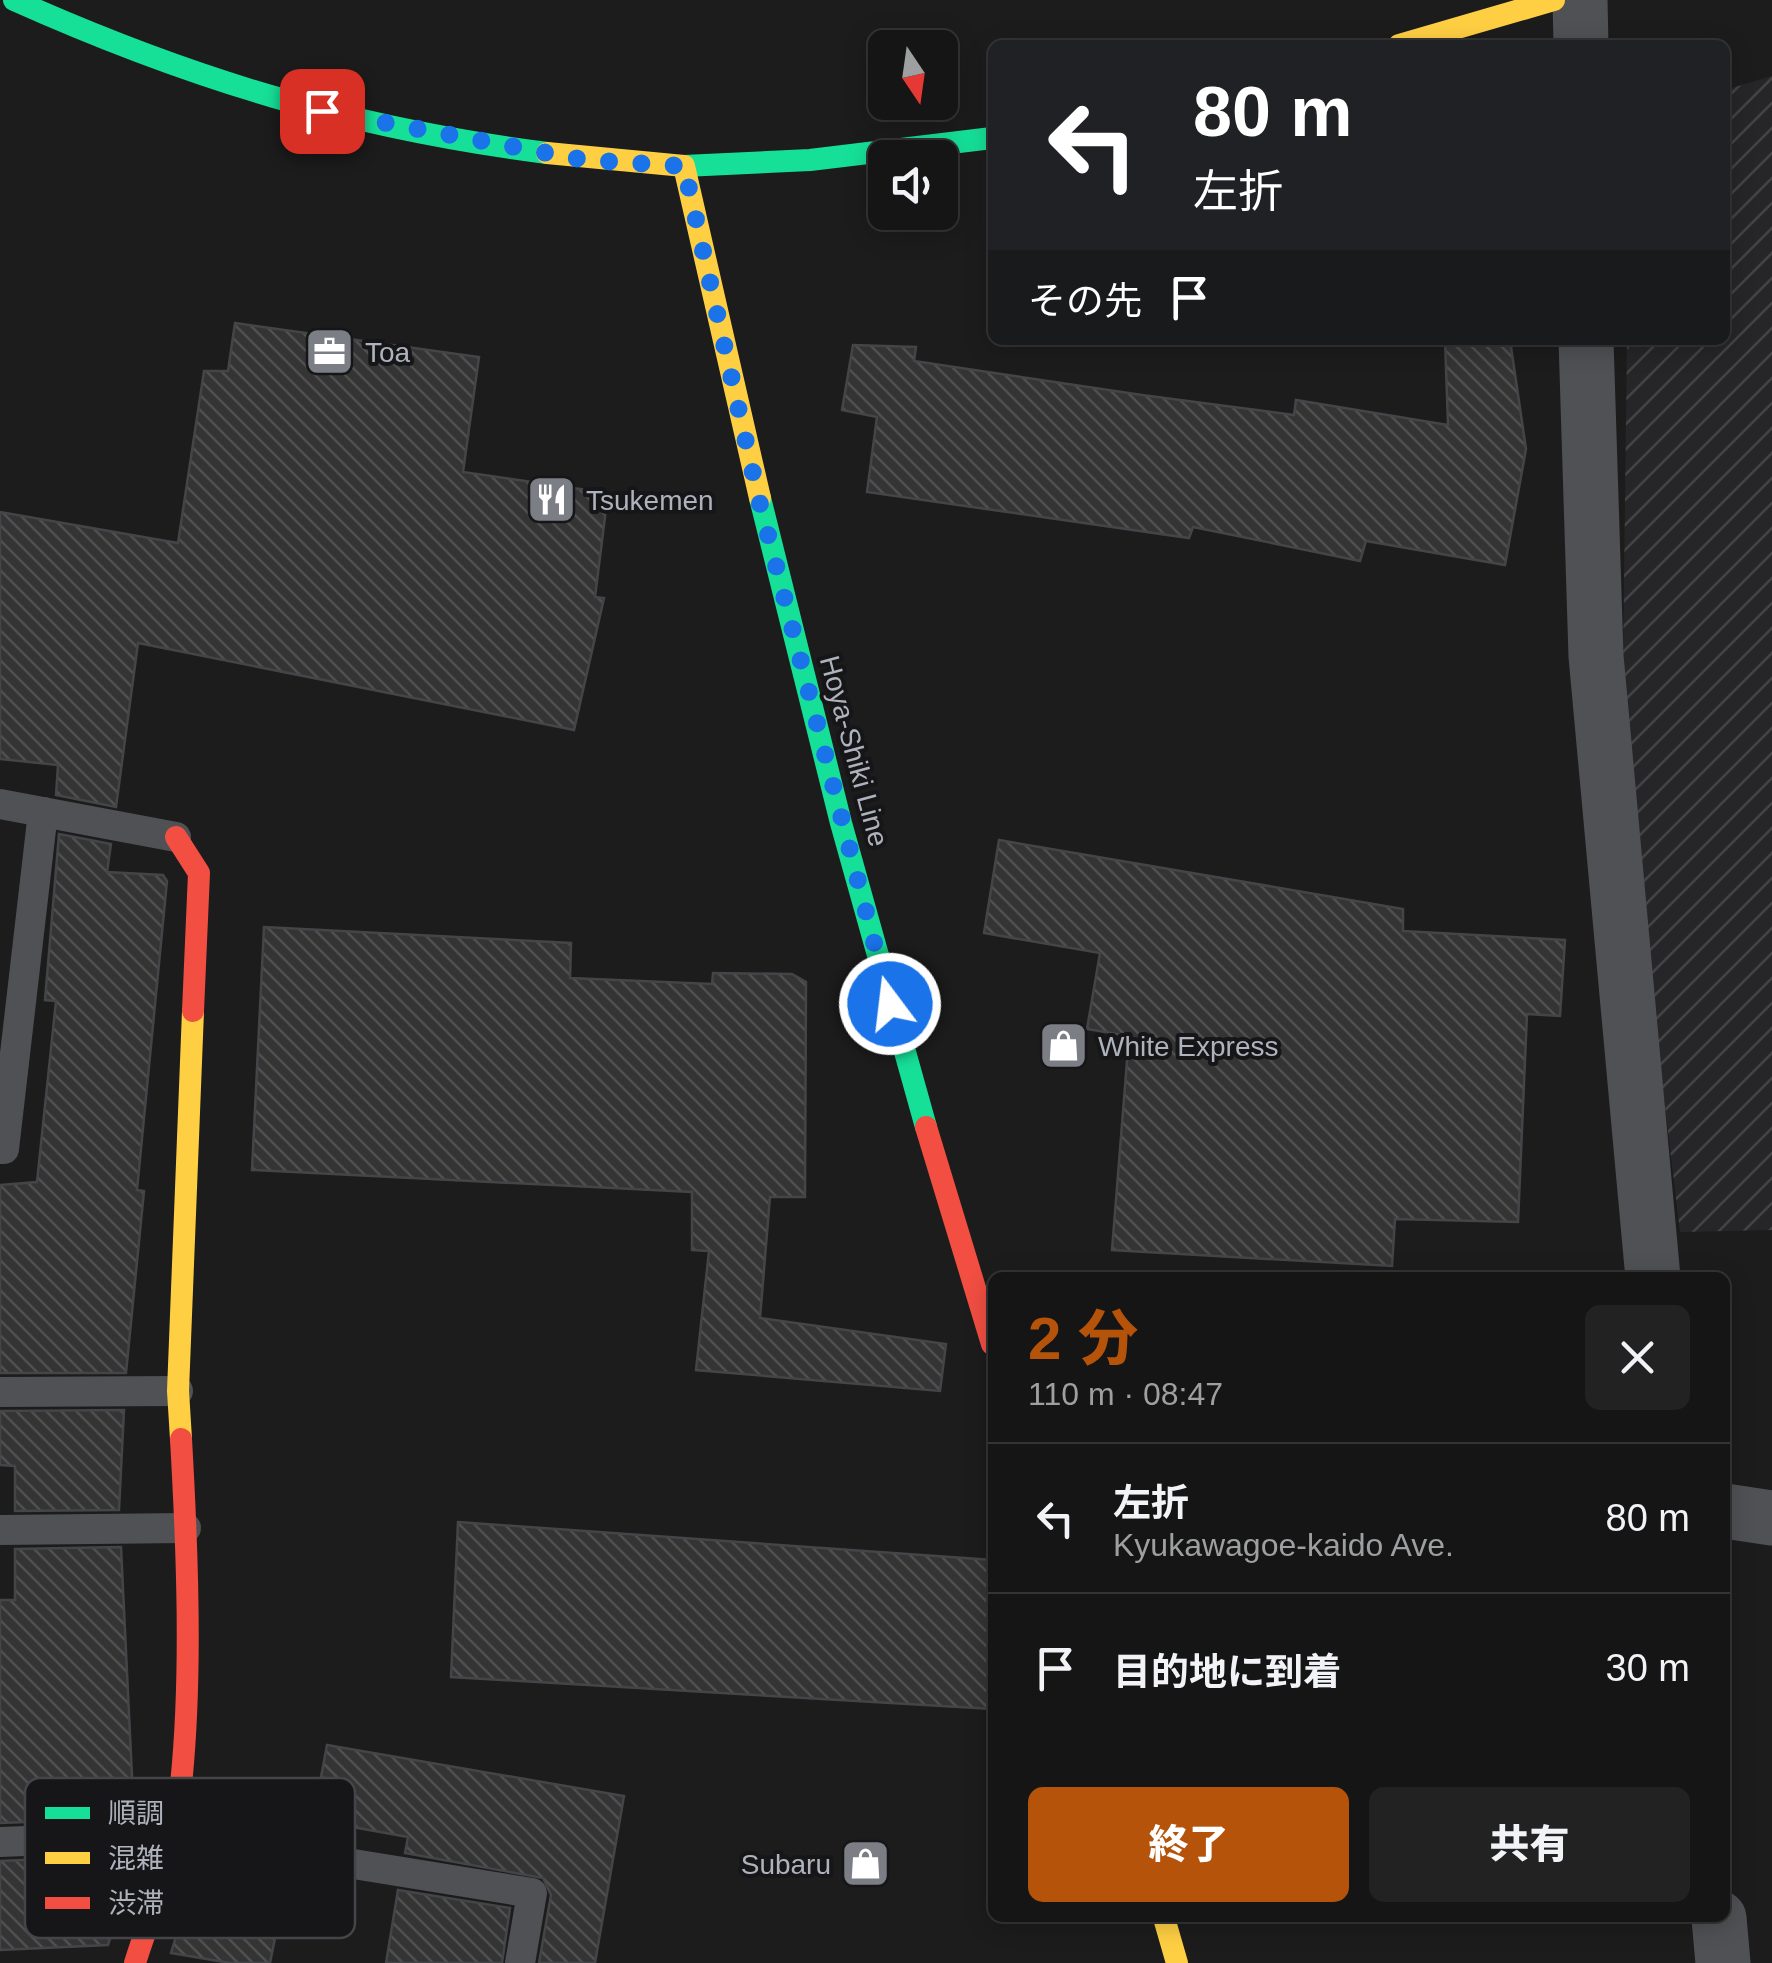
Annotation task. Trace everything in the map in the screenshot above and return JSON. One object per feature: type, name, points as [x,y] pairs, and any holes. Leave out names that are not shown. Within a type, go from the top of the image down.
[{"type":"main road","points":[[14,0],[184,72],[284,102],[398,128],[585,160],[684,166],[828,158],[988,138]]},
{"type":"main road","points":[[1417,40],[1554,0]]},
{"type":"main road","name":"Hoya-Shiki Line","points":[[684,166],[759,500],[832,789],[900,1040],[985,1296]]},
{"type":"main road","points":[[176,837],[199,872],[178,1392],[186,1528],[181,1778]]},
{"type":"main road","points":[[1165,1922],[1177,1963]]},
{"type":"main road","points":[[135,1963],[143,1938]]},
{"type":"street","points":[[1580,0],[1581,40]]},
{"type":"street","points":[[1586,345],[1596,656],[1652,1272]]},
{"type":"street","points":[[1730,1513],[1772,1518]]},
{"type":"street","points":[[1719,1922],[1722,1963]]},
{"type":"lane","points":[[0,804],[176,837]]},
{"type":"lane","points":[[0,1149],[4,1149],[43,812]]},
{"type":"lane","points":[[0,1392],[178,1392]]},
{"type":"lane","points":[[0,1530],[186,1528]]},
{"type":"lane","points":[[0,1842],[25,1841]]},
{"type":"lane","points":[[355,1864],[532,1892],[520,1963]]},
{"type":"shaded area","points":[[1772,76],[1772,1230],[1680,1232],[1622,745],[1627,345],[1730,345],[1730,89]]},
{"type":"building","points":[[235,323],[479,357],[463,472],[608,493],[595,597],[604,598],[574,730],[138,643],[116,807],[56,795],[58,765],[0,759],[0,512],[178,543],[204,371],[228,371]]},
{"type":"building","points":[[853,345],[916,347],[914,361],[1142,395],[1294,415],[1296,400],[1448,425],[1445,345],[1511,345],[1526,449],[1505,565],[1366,541],[1360,561],[1193,527],[1189,538],[867,492],[877,417],[842,410]]},
{"type":"building","points":[[59,834],[111,844],[107,872],[163,875],[167,881],[137,1190],[144,1191],[126,1373],[0,1373],[0,1185],[37,1182],[56,1001],[45,1000]]},
{"type":"building","points":[[999,840],[1403,909],[1403,931],[1565,940],[1560,1016],[1527,1014],[1518,1222],[1395,1219],[1392,1266],[1112,1250],[1129,1036],[1087,1029],[1100,953],[984,933]]},
{"type":"building","points":[[264,927],[571,943],[570,978],[712,984],[713,973],[792,974],[806,982],[805,1197],[770,1197],[760,1318],[946,1344],[940,1391],[696,1370],[709,1251],[692,1250],[692,1192],[252,1170]]},
{"type":"building","points":[[124,1410],[119,1510],[15,1511],[15,1466],[0,1465],[0,1411]]},
{"type":"building","points":[[458,1522],[988,1560],[988,1709],[451,1677]]},
{"type":"building","points":[[121,1547],[132,1778],[25,1778],[25,1822],[0,1823],[0,1600],[15,1600],[15,1549]]},
{"type":"building","points":[[327,1745],[624,1796],[595,1963],[539,1963],[551,1895],[543,1878],[405,1853],[408,1837],[355,1828],[355,1778],[321,1778]]},
{"type":"building","points":[[25,1860],[25,1938],[110,1938],[108,1945],[0,1950],[0,1861]]},
{"type":"building","points":[[398,1890],[510,1908],[502,1963],[386,1963]]},
{"type":"building","points":[[176,1938],[275,1938],[270,1963],[230,1963],[171,1953]]},
{"type":"traffic: fast","points":[[14,0],[145,54],[274,97],[407,130],[547,153]]},
{"type":"traffic: fast","points":[[684,166],[810,160],[988,138]]},
{"type":"traffic: fast","points":[[760,498],[841,823],[926,1127]]},
{"type":"traffic: slow","points":[[1416,40],[1554,0]]},
{"type":"traffic: slow","points":[[547,153],[684,166],[760,498]]},
{"type":"traffic: slow","points":[[181,1439],[178,1391],[193,1011]]},
{"type":"traffic: slow","points":[[1165,1922],[1177,1963]]},
{"type":"traffic: jam","points":[[176,837],[199,873],[193,1011]]},
{"type":"traffic: jam","points":[[926,1127],[988,1331]]},
{"type":"traffic: jam","points":[[181,1439],[188,1636],[182,1778]]},
{"type":"traffic: jam","points":[[135,1963],[143,1938]]},
{"type":"place","name":"Toa","points":[[330,352]]},
{"type":"place","name":"Tsukemen","points":[[551,500]]},
{"type":"place","name":"White Express","points":[[1063,1046]]},
{"type":"place","name":"Subaru","points":[[866,1864]]},
{"type":"route","points":[[322,111],[585,160],[684,166],[759,500],[890,1004]]}]
